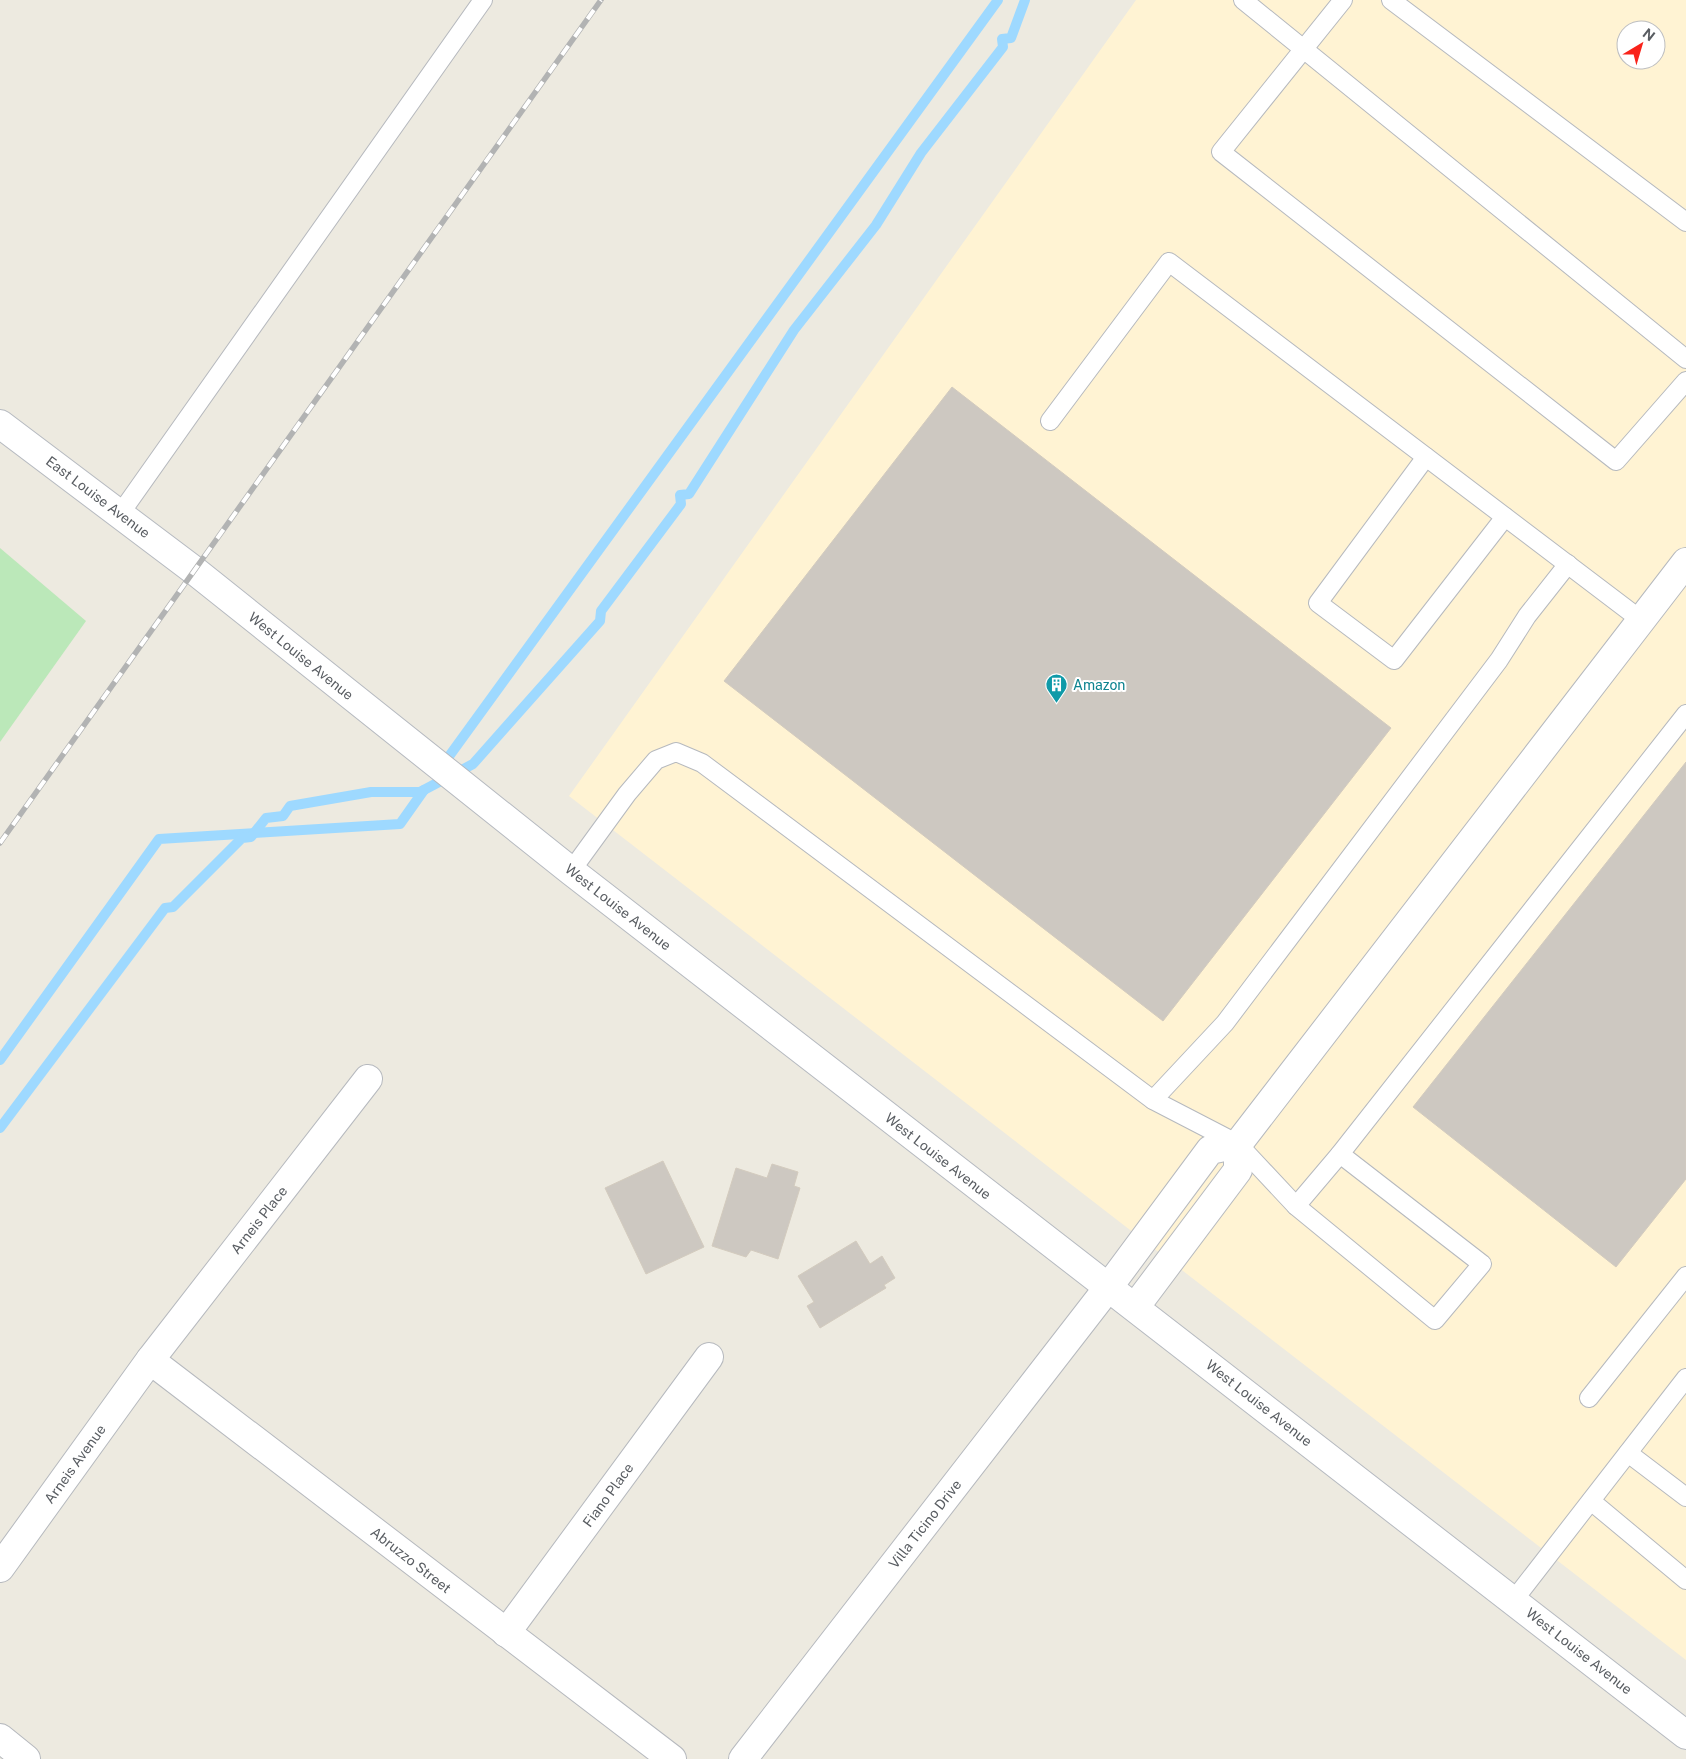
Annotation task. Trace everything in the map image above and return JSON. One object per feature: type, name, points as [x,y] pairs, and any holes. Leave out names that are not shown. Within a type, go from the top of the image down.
[{"type":"street","name":"East Louise Avenue","points":[[0,424],[195,571]]},
{"type":"street","points":[[1136,1306],[1238,1170],[1238,1144],[1686,562]]},
{"type":"street","name":"West Louise Avenue","points":[[195,571],[571,871],[1108,1289],[1136,1306],[1686,1735]]},
{"type":"street","name":"Arneis Place","points":[[150,1360],[368,1079]]},
{"type":"street","name":"Villa Ticino Drive","points":[[743,1759],[1108,1289],[1210,1150],[1238,1144]]},
{"type":"street","name":"Fiano Place","points":[[506,1634],[709,1356]]},
{"type":"street","name":"Arneis Avenue","points":[[0,1568],[150,1360]]},
{"type":"street","name":"Abruzzo Street","points":[[150,1360],[672,1759]]},
{"type":"street","points":[[0,1738],[26,1759]]},
{"type":"lane","points":[[120,514],[483,0]]},
{"type":"lane","points":[[1242,0],[1686,359]]},
{"type":"lane","points":[[1343,0],[1222,152],[1616,461],[1686,381]]},
{"type":"lane","points":[[1391,0],[1686,222]]},
{"type":"lane","points":[[1050,421],[1169,262],[1641,620]]},
{"type":"lane","points":[[1426,457],[1318,602],[1379,649],[1394,660],[1505,516]]},
{"type":"lane","points":[[1153,1100],[1225,1023],[1499,660],[1527,616],[1568,564]]},
{"type":"lane","points":[[1296,1206],[1340,1154],[1686,714]]},
{"type":"lane","points":[[571,871],[627,794],[656,760],[676,752],[702,763],[1153,1100],[1238,1144],[1296,1206],[1435,1320],[1482,1264],[1340,1154]]},
{"type":"lane","points":[[1589,1398],[1686,1276]]},
{"type":"lane","points":[[1513,1601],[1686,1378]]},
{"type":"lane","points":[[1628,1453],[1686,1498]]},
{"type":"lane","points":[[1591,1501],[1686,1580]]},
{"type":"shaded area","points":[[1136,0],[1686,0],[1686,1660],[569,796]]},
{"type":"green space","points":[[0,548],[86,621],[0,742]]},
{"type":"building","name":"Amazon","points":[[952,387],[1391,728],[1163,1021],[724,681]]},
{"type":"building","points":[[1686,762],[1686,1179],[1616,1267],[1413,1107]]},
{"type":"building","points":[[663,1161],[704,1247],[646,1274],[605,1188]]},
{"type":"building","points":[[772,1164],[798,1172],[794,1186],[800,1188],[778,1259],[751,1250],[746,1257],[712,1246],[736,1168],[767,1178]]},
{"type":"building","points":[[856,1241],[870,1264],[882,1256],[895,1278],[884,1285],[886,1288],[820,1328],[807,1306],[814,1302],[798,1276]]},
{"type":"waterway","points":[[442,766],[998,0]]},
{"type":"waterway","points":[[0,1128],[165,908],[173,907],[242,838],[251,837],[266,818],[283,816],[290,806],[371,792],[420,792],[473,764],[600,621],[601,611],[681,504],[680,495],[689,494],[794,330],[876,225],[921,153],[1003,47],[1002,39],[1011,38],[1025,0]]},
{"type":"waterway","points":[[0,1060],[159,839],[400,824],[424,790]]},
{"type":"railway","points":[[0,843],[601,0]]},
{"type":"place","name":"Amazon","points":[[1057,704]]}]
